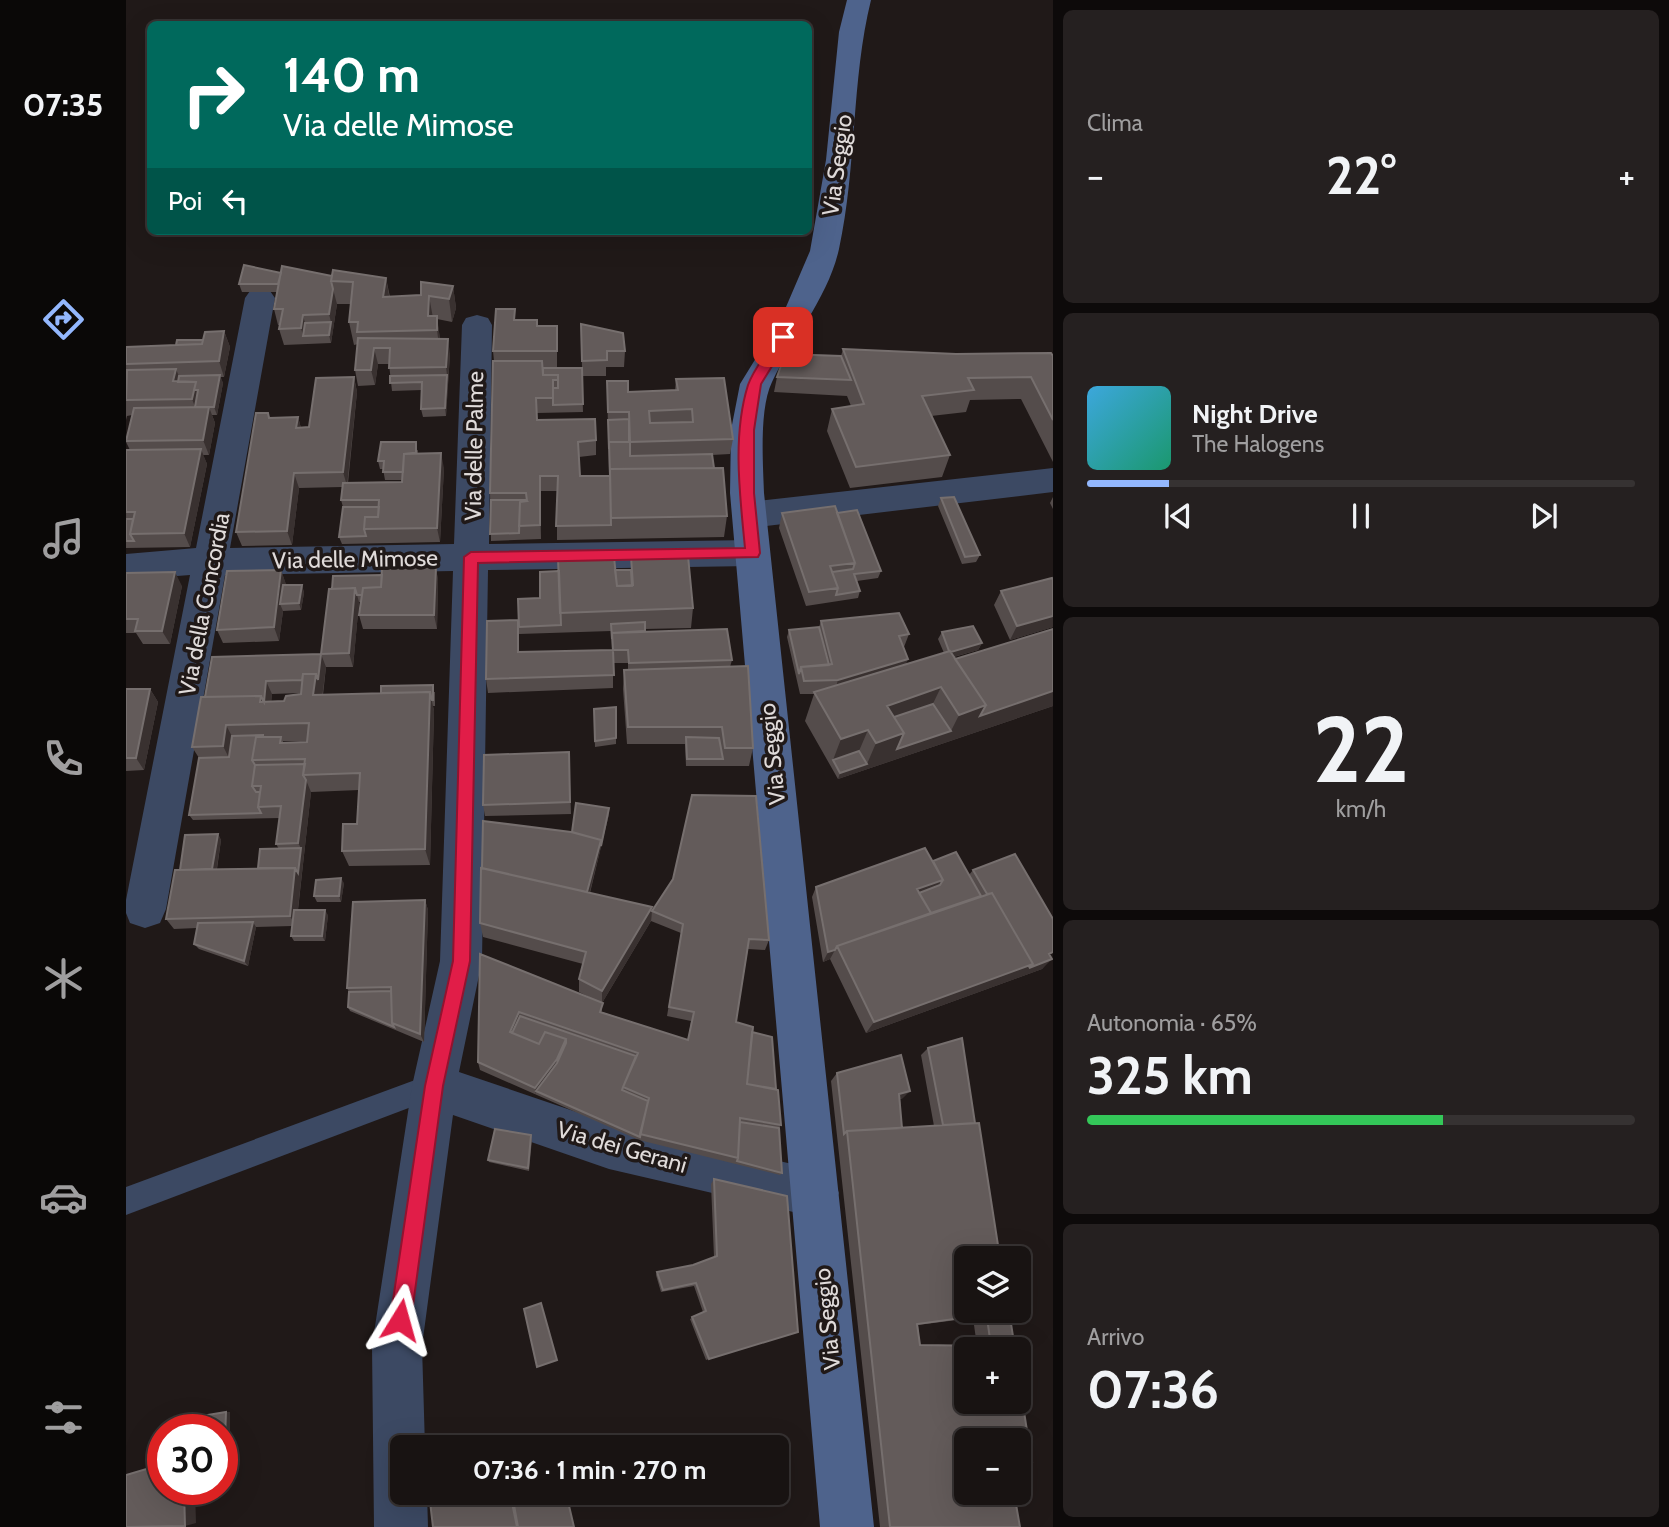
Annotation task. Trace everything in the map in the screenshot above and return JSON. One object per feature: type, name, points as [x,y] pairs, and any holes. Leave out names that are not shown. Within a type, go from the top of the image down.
[{"type":"street","name":"Via Seggio","points":[[847,1527],[752,553],[747,430],[755,384],[798,314],[824,251],[839,160],[851,32],[859,0]]},
{"type":"street","name":"Via della Concordia","points":[[145,909],[260,298]]},
{"type":"street","name":"Via delle Palme","points":[[401,1527],[397,1346],[434,1086],[461,961],[477,325]]},
{"type":"street","points":[[749,515],[1053,480]]},
{"type":"street","name":"Via delle Mimose","points":[[126,567],[212,562],[752,553]]},
{"type":"street","name":"Via dei Gerani","points":[[434,1086],[609,1146],[815,1193]]},
{"type":"lane","points":[[126,1201],[434,1086]]},
{"type":"building","points":[[244,265],[281,273],[278,284],[239,284]]},
{"type":"building","points":[[282,266],[332,276],[329,314],[303,315],[301,328],[279,329],[283,309],[274,309]]},
{"type":"building","points":[[333,270],[386,278],[383,297],[421,295],[421,282],[453,286],[449,299],[429,296],[428,316],[437,316],[437,330],[357,332],[358,322],[349,322],[353,282],[331,281]]},
{"type":"building","points":[[496,309],[515,309],[514,320],[537,320],[537,326],[557,326],[557,351],[493,351]]},
{"type":"building","points":[[331,322],[329,335],[303,336],[305,323]]},
{"type":"building","points":[[581,324],[623,333],[625,351],[607,351],[607,360],[582,361]]},
{"type":"building","points":[[224,331],[219,361],[126,364],[126,347],[202,344],[205,332]]},
{"type":"building","points":[[358,338],[448,339],[446,367],[389,368],[390,348],[374,348],[371,370],[355,370]]},
{"type":"building","points":[[177,340],[203,340],[202,344],[176,345]]},
{"type":"building","points":[[843,349],[956,354],[1051,353],[1053,420],[1031,377],[968,378],[974,390],[922,396],[950,455],[856,467],[832,409],[864,404]]},
{"type":"building","points":[[785,354],[841,356],[851,380],[777,377]]},
{"type":"building","points":[[493,361],[542,361],[543,375],[558,375],[558,380],[553,380],[553,398],[536,398],[537,420],[595,419],[596,440],[578,442],[580,476],[610,476],[611,525],[556,526],[558,476],[540,476],[540,525],[519,526],[520,502],[527,501],[526,493],[490,493]]},
{"type":"building","points":[[543,368],[582,368],[583,404],[553,405],[553,388],[558,388],[558,375],[543,375]]},
{"type":"building","points":[[176,369],[173,381],[196,382],[192,399],[126,400],[127,370]]},
{"type":"building","points":[[220,375],[214,407],[195,407],[198,390],[194,390],[196,382],[178,382],[179,376]]},
{"type":"building","points":[[447,375],[445,408],[421,409],[422,382],[390,383],[390,376]]},
{"type":"building","points":[[354,377],[343,472],[294,473],[287,531],[236,532],[256,413],[268,413],[269,418],[298,417],[296,428],[309,427],[316,378]]},
{"type":"building","points":[[724,378],[733,439],[630,442],[629,412],[608,412],[607,381],[628,381],[628,392],[678,390],[676,379]],"holes":[[[692,409],[693,422],[650,423],[649,411]]]},
{"type":"building","points":[[209,407],[203,440],[126,441],[134,408]]},
{"type":"building","points":[[629,419],[629,442],[609,442],[609,449],[608,420]]},
{"type":"building","points":[[381,442],[416,442],[416,453],[404,454],[403,472],[383,472],[384,461],[378,461]]},
{"type":"building","points":[[609,442],[630,442],[630,456],[712,454],[714,468],[610,469],[610,475]]},
{"type":"building","points":[[201,449],[184,533],[130,534],[135,512],[126,512],[126,450]]},
{"type":"building","points":[[441,453],[437,528],[364,529],[365,517],[378,517],[379,500],[341,500],[343,483],[402,482],[404,454]]},
{"type":"building","points":[[723,468],[727,516],[611,518],[610,469]]},
{"type":"building","points":[[954,497],[980,555],[965,557],[941,498]]},
{"type":"building","points":[[491,500],[527,501],[520,502],[519,533],[490,534]]},
{"type":"building","points":[[835,506],[855,563],[830,566],[838,588],[809,592],[782,513]]},
{"type":"building","points":[[343,507],[379,507],[378,517],[365,517],[366,536],[339,537]]},
{"type":"building","points":[[857,510],[881,571],[854,574],[860,591],[836,595],[838,588],[832,572],[853,569],[855,563],[837,513]]},
{"type":"building","points":[[126,519],[133,519],[130,534],[134,541],[126,541]]},
{"type":"building","points":[[688,556],[693,608],[560,613],[558,558],[614,557],[617,586],[633,585],[631,557]]},
{"type":"building","points":[[436,567],[434,615],[359,615],[363,588],[381,587],[382,568]]},
{"type":"building","points":[[281,570],[274,627],[217,630],[227,571]]},
{"type":"building","points":[[615,570],[631,570],[632,586],[617,586]]},
{"type":"building","points":[[559,571],[561,625],[519,627],[518,599],[540,598],[540,572]]},
{"type":"building","points":[[175,572],[162,631],[135,631],[138,619],[126,619],[126,573]]},
{"type":"building","points":[[382,575],[381,587],[363,588],[362,595],[357,595],[355,588],[332,589],[333,576]]},
{"type":"building","points":[[1052,578],[1053,616],[1017,626],[1001,591]]},
{"type":"building","points":[[283,585],[302,585],[299,603],[280,604]]},
{"type":"building","points":[[355,588],[349,653],[321,654],[329,589]]},
{"type":"building","points":[[899,613],[909,634],[899,636],[908,659],[838,680],[804,681],[801,667],[832,664],[821,621]]},
{"type":"building","points":[[518,620],[518,652],[613,650],[614,675],[486,679],[487,621]]},
{"type":"building","points":[[645,622],[645,631],[612,633],[612,639],[611,624]]},
{"type":"building","points":[[973,626],[982,643],[949,651],[942,632]]},
{"type":"building","points":[[819,627],[829,665],[801,667],[799,674],[789,630]]},
{"type":"building","points":[[727,629],[732,660],[629,663],[628,650],[613,650],[612,633]]},
{"type":"building","points":[[1053,629],[1053,691],[980,716],[986,705],[955,659]]},
{"type":"building","points":[[950,651],[986,705],[959,715],[941,687],[887,706],[904,733],[876,743],[868,730],[841,739],[814,692]]},
{"type":"building","points":[[321,654],[318,680],[316,674],[303,674],[302,680],[266,681],[264,702],[261,696],[205,697],[212,657]]},
{"type":"building","points":[[748,666],[753,748],[725,748],[722,727],[628,727],[624,670]]},
{"type":"building","points":[[303,674],[316,674],[313,695],[430,692],[425,849],[342,851],[343,824],[357,824],[360,773],[303,775],[305,759],[252,760],[256,737],[281,737],[280,743],[307,742],[309,723],[226,725],[223,746],[192,747],[201,697],[261,696],[260,702],[284,701],[286,696],[301,694]]},
{"type":"building","points":[[433,685],[433,700],[430,692],[381,693],[381,686]]},
{"type":"building","points":[[126,689],[150,689],[136,758],[126,758]]},
{"type":"building","points":[[933,704],[951,731],[897,749],[904,733],[894,717]]},
{"type":"building","points":[[616,707],[616,738],[595,741],[594,709]]},
{"type":"building","points":[[263,735],[256,737],[252,760],[255,765],[252,786],[256,792],[260,792],[258,807],[261,813],[189,815],[199,758],[229,757],[232,736]]},
{"type":"building","points":[[686,737],[719,738],[723,759],[687,759]]},
{"type":"building","points":[[859,751],[867,764],[840,773],[833,760]]},
{"type":"building","points":[[569,752],[570,802],[483,805],[484,755]]},
{"type":"building","points":[[305,764],[303,775],[306,780],[298,843],[276,844],[281,806],[258,807],[261,786],[252,786],[255,765]]},
{"type":"building","points":[[692,795],[756,796],[769,940],[749,939],[736,1022],[753,1027],[747,1084],[778,1090],[781,1125],[740,1118],[738,1158],[640,1134],[649,1098],[623,1087],[638,1053],[519,1012],[510,1032],[539,1044],[545,1032],[566,1039],[557,1059],[535,1088],[478,1062],[480,954],[603,1003],[600,1012],[688,1040],[694,1012],[669,1007],[683,924],[652,911],[673,879]]},
{"type":"building","points":[[576,803],[609,808],[601,846],[601,840],[572,832]]},
{"type":"building","points":[[483,821],[571,832],[601,840],[587,892],[482,868]]},
{"type":"building","points":[[218,834],[212,869],[180,870],[185,835]]},
{"type":"building","points":[[301,848],[298,873],[295,868],[258,868],[260,849]]},
{"type":"building","points":[[925,848],[943,880],[917,889],[931,913],[837,946],[835,950],[828,952],[816,887]]},
{"type":"building","points":[[956,852],[981,896],[931,913],[919,893],[940,885],[943,880],[933,861]]},
{"type":"building","points":[[1015,854],[1053,919],[1053,952],[1049,954],[1052,959],[1029,968],[1033,964],[992,893],[987,894],[973,870]]},
{"type":"building","points":[[295,868],[290,916],[166,919],[175,870]]},
{"type":"building","points":[[481,868],[652,907],[602,991],[579,979],[586,952],[480,923]]},
{"type":"building","points":[[341,878],[339,896],[314,896],[316,880]]},
{"type":"building","points":[[992,893],[1033,964],[874,1022],[837,946]]},
{"type":"building","points":[[425,900],[420,1034],[392,1023],[391,987],[347,988],[353,902]]},
{"type":"building","points":[[294,910],[325,910],[322,936],[291,936]]},
{"type":"building","points":[[253,922],[244,961],[194,944],[198,923]]},
{"type":"building","points":[[391,991],[394,1027],[348,1007],[349,992]]},
{"type":"building","points":[[520,1016],[636,1056],[622,1090],[648,1101],[640,1137],[536,1091],[557,1063],[566,1039],[545,1032],[539,1044],[512,1033]]},
{"type":"building","points":[[752,1032],[772,1037],[776,1089],[747,1084]]},
{"type":"building","points":[[962,1038],[975,1123],[943,1125],[928,1048]]},
{"type":"building","points":[[901,1055],[910,1091],[899,1094],[902,1128],[847,1131],[844,1134],[837,1073]]},
{"type":"building","points":[[740,1122],[779,1128],[782,1173],[737,1161]]},
{"type":"building","points":[[979,1123],[998,1246],[954,1246],[954,1319],[917,1324],[920,1345],[954,1345],[954,1414],[1024,1414],[1027,1428],[954,1428],[954,1505],[1016,1505],[1020,1527],[890,1527],[847,1131]]},
{"type":"building","points":[[495,1129],[531,1135],[528,1168],[488,1160]]},
{"type":"building","points":[[714,1179],[787,1196],[798,1332],[709,1359],[692,1317],[706,1311],[696,1283],[663,1290],[657,1272],[693,1265],[717,1256]]},
{"type":"building","points":[[541,1303],[557,1360],[537,1367],[524,1309]]},
{"type":"building","points":[[988,1323],[1011,1323],[1013,1337],[990,1337]]},
{"type":"building","points":[[147,1469],[147,1505],[184,1505],[185,1526],[126,1527],[126,1475]]},
{"type":"building","points":[[430,1505],[512,1505],[517,1527],[433,1527]]},
{"type":"building","points":[[514,1505],[569,1505],[574,1527],[518,1527]]},
{"type":"route","points":[[400,1320],[434,1086],[461,961],[471,557],[752,553],[747,493],[747,430],[755,384],[783,337]]}]
